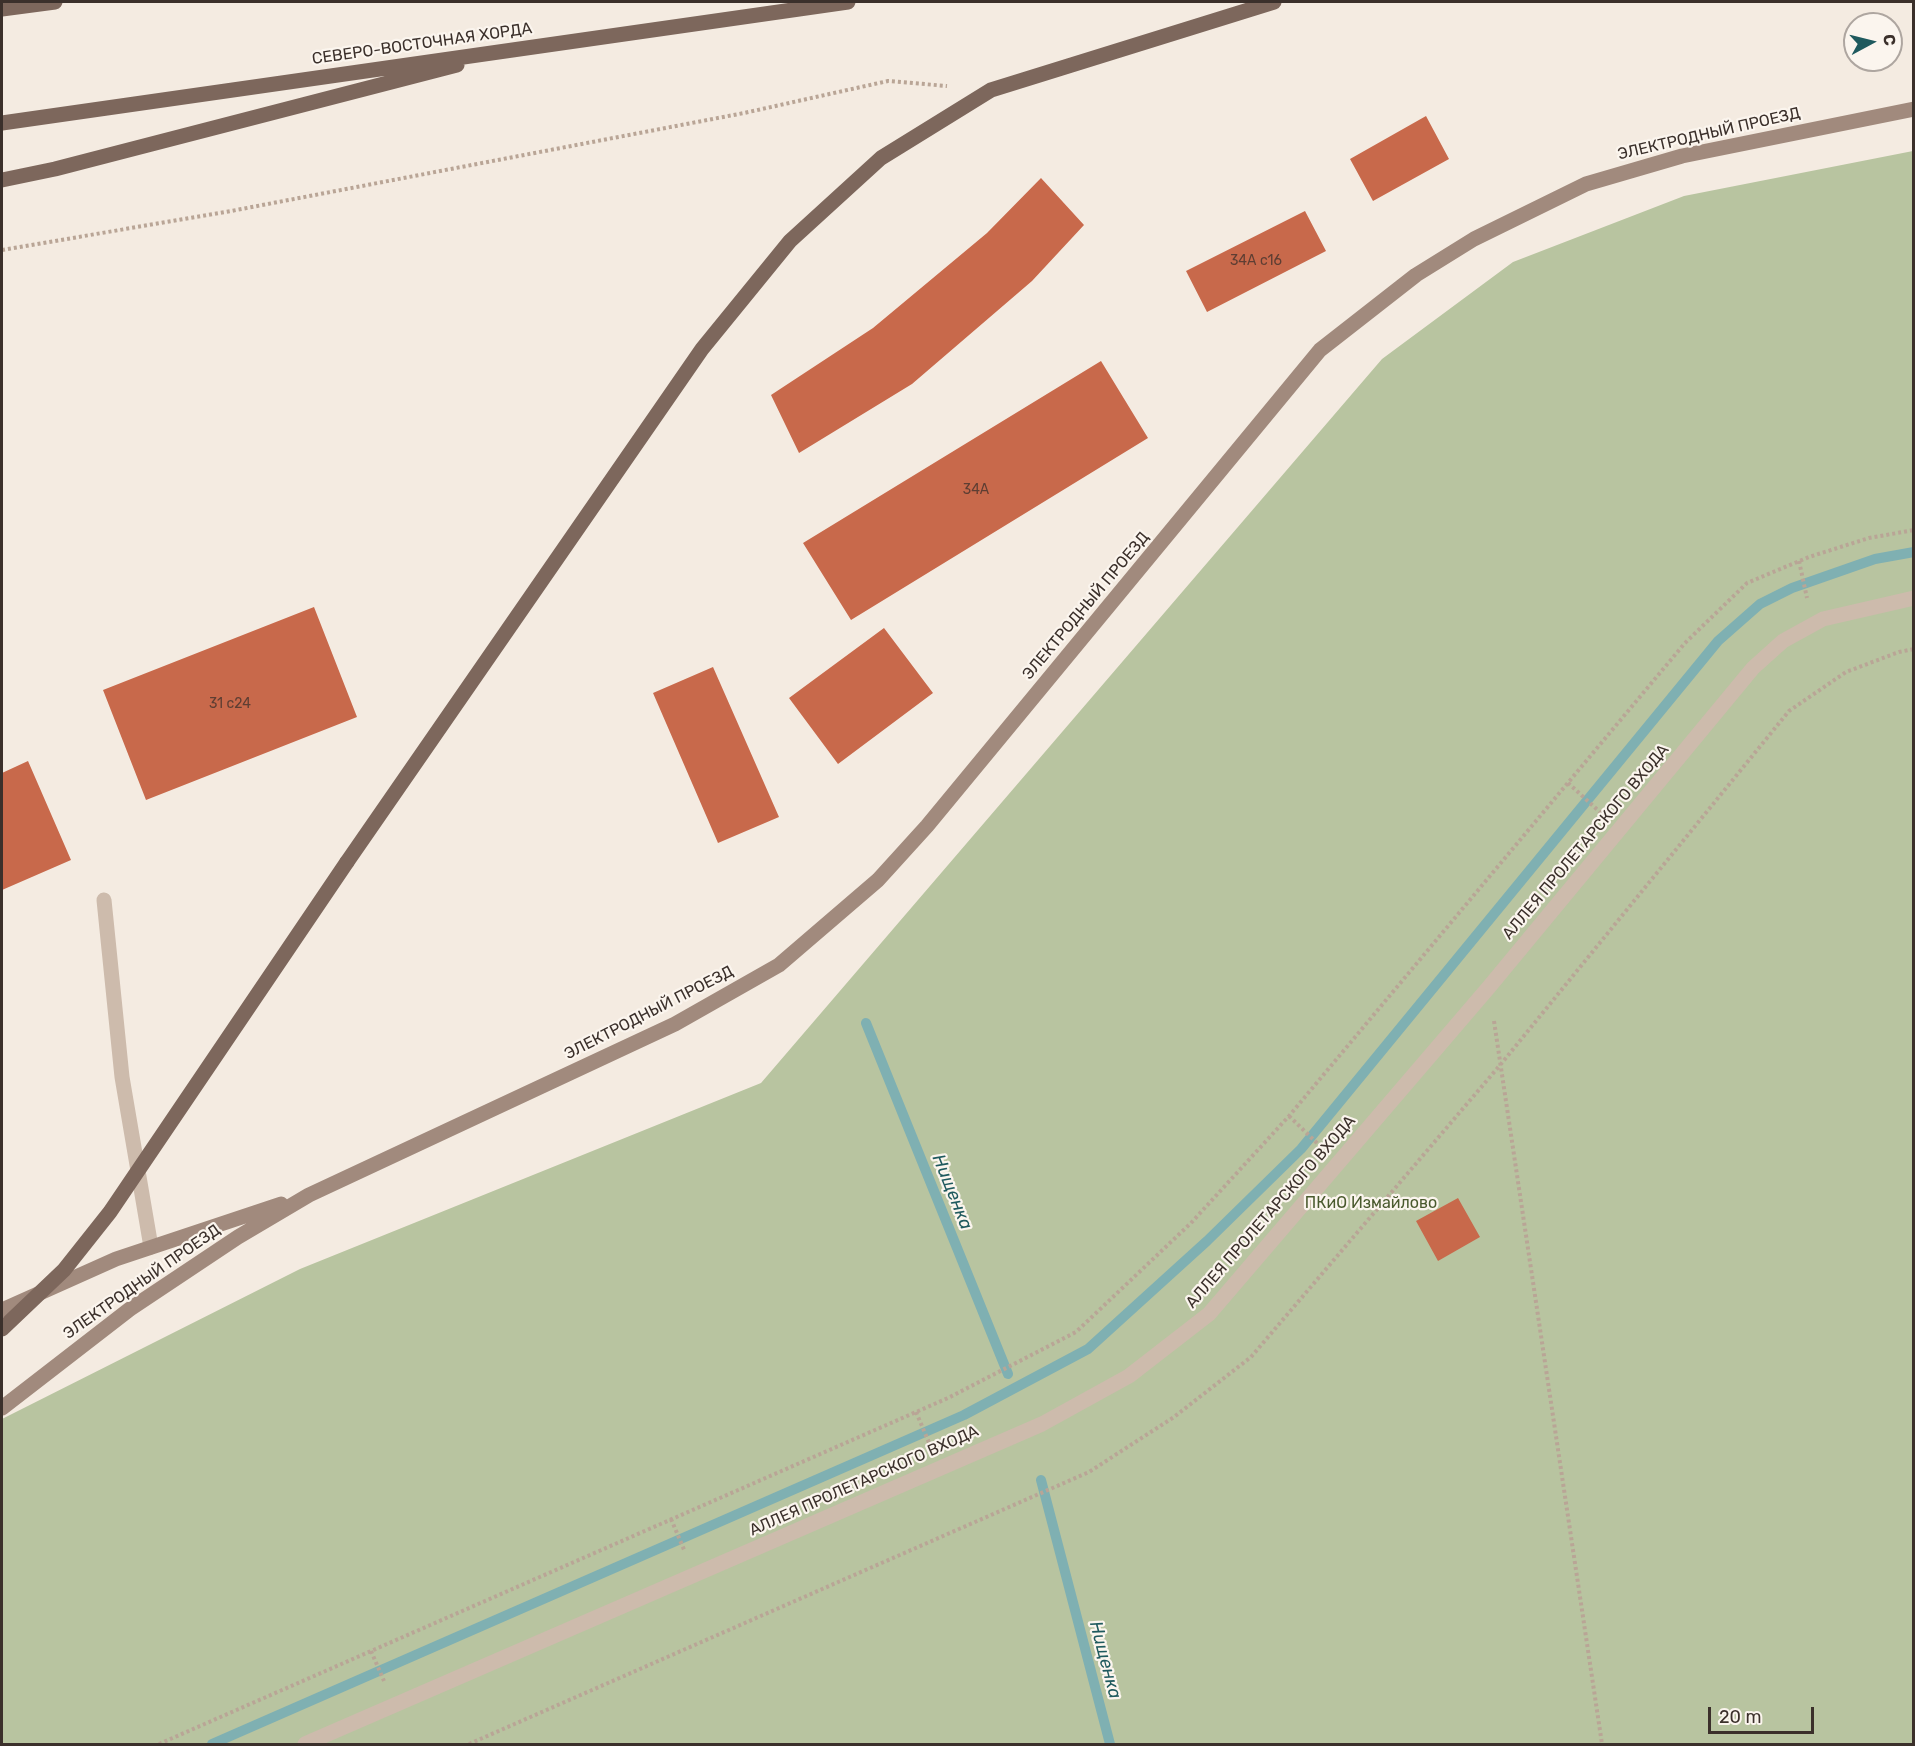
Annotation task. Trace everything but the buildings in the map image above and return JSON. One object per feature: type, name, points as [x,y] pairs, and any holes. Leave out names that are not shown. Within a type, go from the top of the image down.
[{"type":"main road","points":[[2,9],[55,2]]},
{"type":"main road","name":"СЕВЕРО-ВОСТОЧНАЯ ХОРДА","points":[[2,123],[848,2]]},
{"type":"main road","points":[[2,1329],[64,1270],[110,1212],[347,862],[702,349],[790,241],[881,158],[991,90],[1274,2]]},
{"type":"main road","points":[[2,180],[55,169],[533,46]]},
{"type":"street","name":"ЭЛЕКТРОДНЫЙ ПРОЕЗД","points":[[2,1408],[130,1310],[237,1237],[309,1195],[694,1014],[779,964],[833,921],[878,880],[927,826],[1320,350],[1416,275],[1474,239],[1586,184],[1682,156],[1914,109]]},
{"type":"street","name":"АЛЛЕЯ ПРОЛЕТАРСКОГО ВХОДА","points":[[304,1744],[1042,1424],[1129,1376],[1209,1314],[1489,987],[1760,662],[1783,641],[1823,619],[1914,598]]},
{"type":"street","points":[[104,900],[122,1077],[151,1247]]},
{"type":"street","name":"ЭЛЕКТРОДНЫЙ ПРОЕЗД","points":[[2,1310],[116,1259],[309,1195]]},
{"type":"path","points":[[2,250],[231,211],[744,112],[888,81],[991,90]]},
{"type":"path","points":[[159,1744],[916,1412],[1076,1332],[1191,1223],[1289,1116],[1685,643],[1747,583],[1799,561],[1869,538],[1914,530]]},
{"type":"path","points":[[1799,561],[1806,593]]},
{"type":"path","points":[[469,1744],[1089,1472],[1174,1417],[1251,1357],[1501,1064],[1789,711],[1846,672],[1899,652],[1914,649]]},
{"type":"path","points":[[1568,783],[1594,806]]},
{"type":"path","points":[[1489,987],[1602,1744]]},
{"type":"path","points":[[1289,1116],[1314,1140]]},
{"type":"path","points":[[916,1412],[929,1441]]},
{"type":"path","points":[[671,1519],[684,1548]]},
{"type":"path","points":[[371,1652],[382,1679]]},
{"type":"green space","name":"ПКиО Измайлово","points":[[1913,151],[1913,1744],[2,1744],[2,1419],[300,1269],[761,1083],[1382,359],[1513,262],[1684,196]]},
{"type":"waterway","points":[[212,1744],[964,1415],[1088,1349],[1207,1241],[1301,1149],[1718,641],[1760,604],[1792,588],[1875,559],[1914,552]]},
{"type":"waterway","name":"Нищенка","points":[[866,1023],[1008,1374]]},
{"type":"waterway","name":"Нищенка","points":[[1041,1480],[1110,1744]]}]
